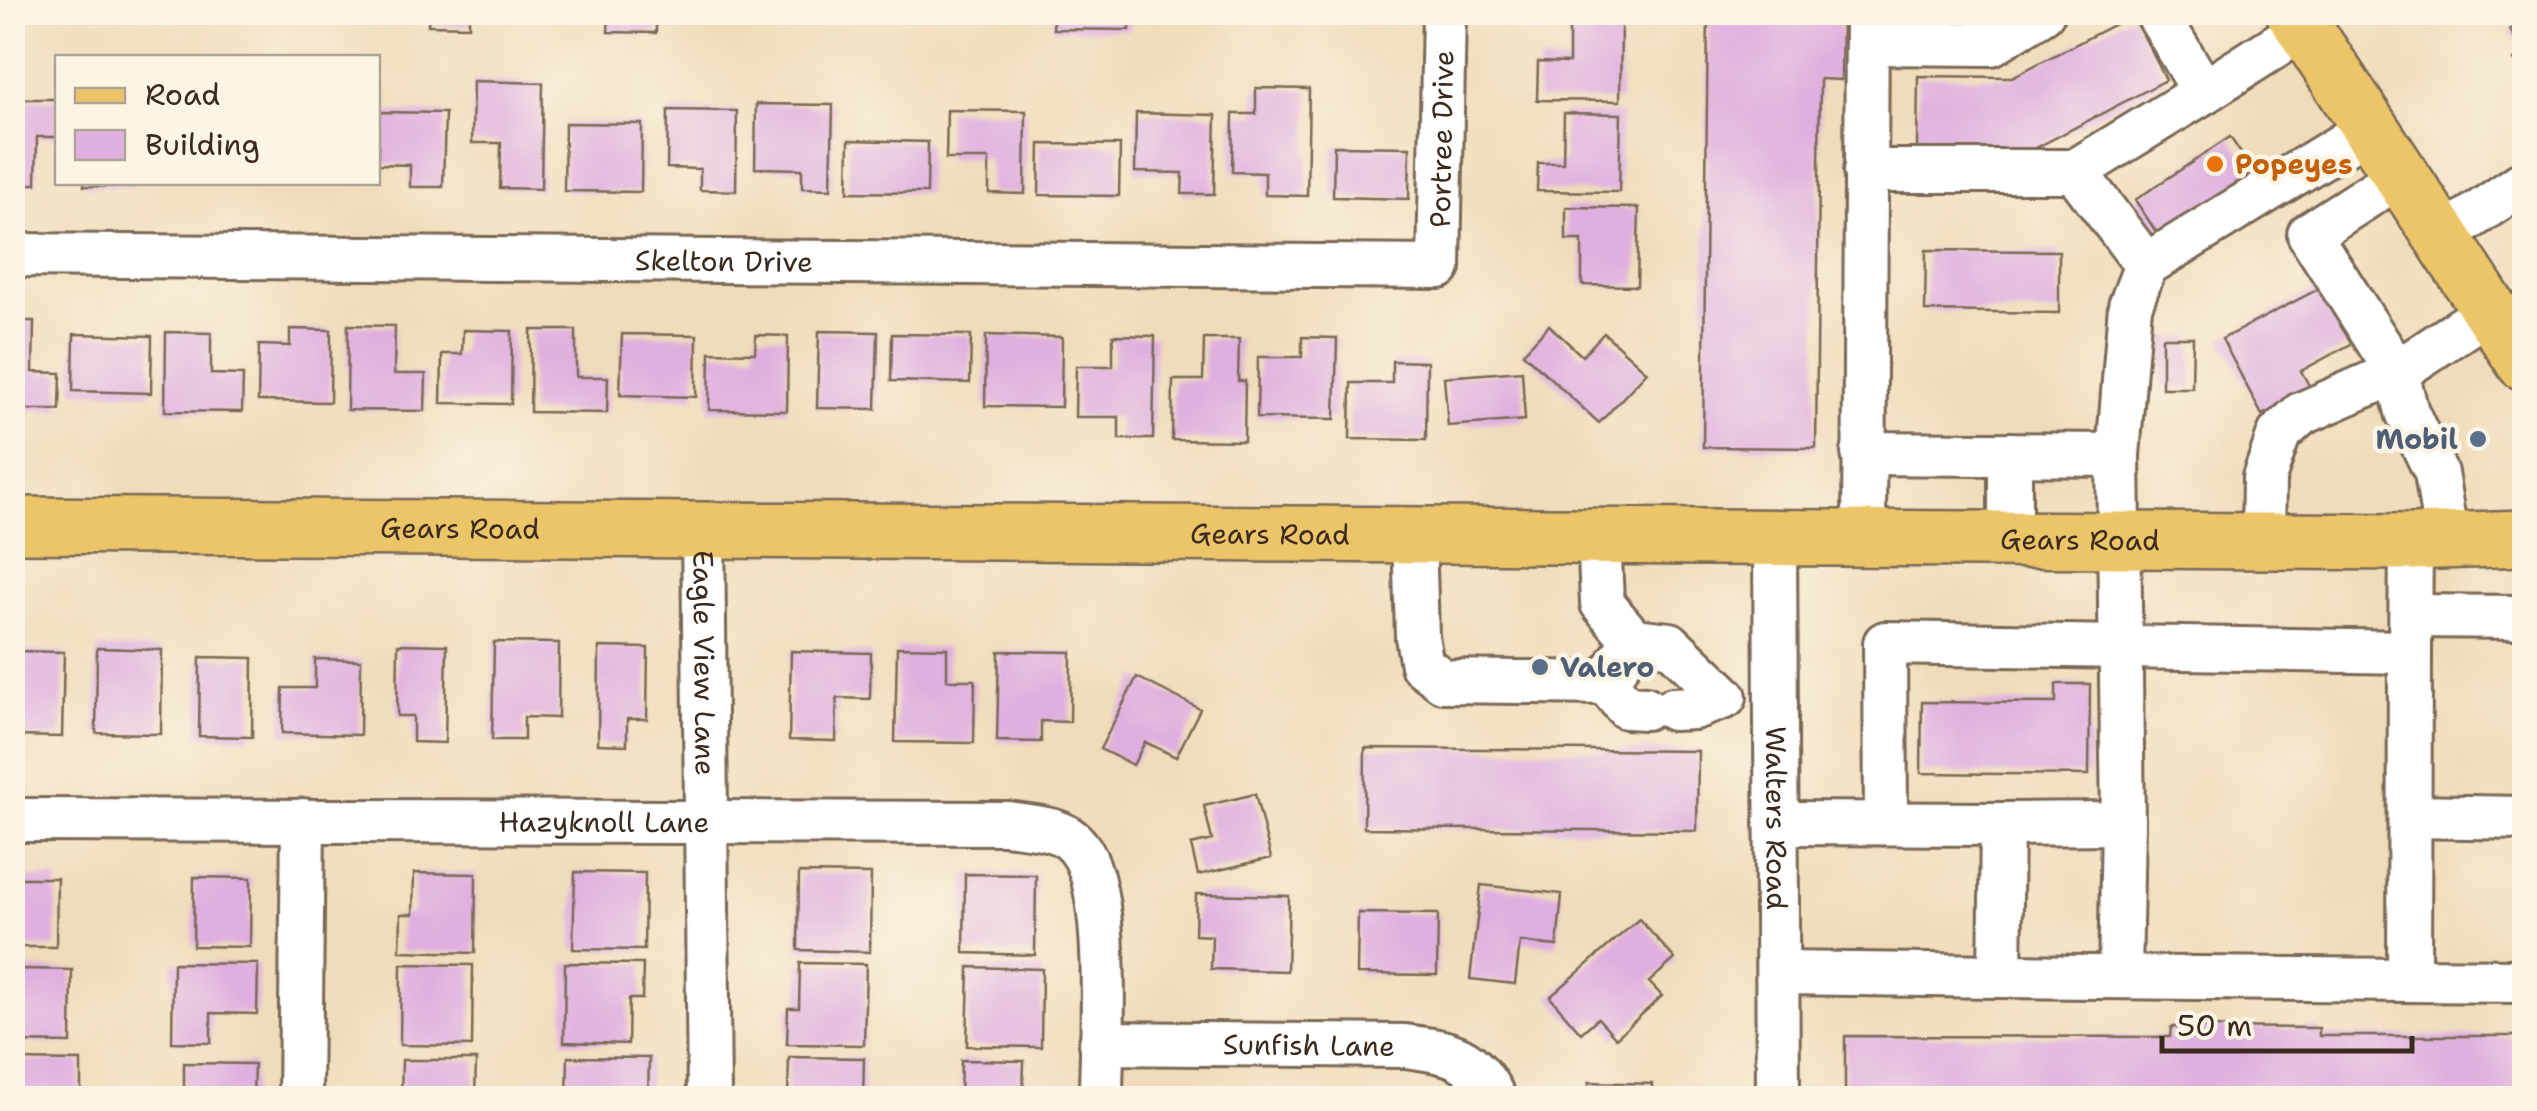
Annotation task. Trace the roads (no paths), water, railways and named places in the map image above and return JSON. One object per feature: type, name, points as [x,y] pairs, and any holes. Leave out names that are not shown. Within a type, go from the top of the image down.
[{"type":"main road","points":[[2299,20],[2524,362]]},
{"type":"main road","name":"Gears Road","points":[[12,525],[2429,542],[2524,538]]},
{"type":"street","name":"Portree Drive","points":[[1438,267],[1444,12]]},
{"type":"street","points":[[2156,12],[2204,92]]},
{"type":"street","points":[[1864,537],[1868,28],[1991,44],[2035,15]]},
{"type":"street","points":[[1865,171],[2075,170],[2204,92],[2299,20]]},
{"type":"street","points":[[2120,977],[2123,824],[2118,454],[2130,306],[2146,264],[2370,128]]},
{"type":"street","points":[[2075,170],[2146,264]]},
{"type":"street","points":[[2401,174],[2308,234],[2398,372],[2407,412],[2436,473],[2429,542],[2410,634],[2410,980]]},
{"type":"street","points":[[2442,237],[2524,182]]},
{"type":"street","name":"Skelton Drive","points":[[12,254],[1438,267]]},
{"type":"street","points":[[2263,541],[2264,478],[2278,434],[2301,414],[2398,372],[2490,310]]},
{"type":"street","points":[[1863,453],[2118,454]]},
{"type":"street","points":[[2010,454],[2010,539]]},
{"type":"street","name":"Eagle View Lane","points":[[703,528],[708,1098]]},
{"type":"street","points":[[1414,533],[1417,637],[1422,665],[1443,681],[1606,683],[1626,706],[1659,708],[1694,708],[1725,697],[1776,695]]},
{"type":"street","points":[[1599,534],[1602,603],[1633,640],[1670,644],[1725,697]]},
{"type":"street","name":"Walters Road","points":[[1775,536],[1778,1098]]},
{"type":"street","points":[[1886,822],[1886,643],[2122,646],[2410,634],[2524,617]]},
{"type":"street","points":[[1606,683],[1633,640]]},
{"type":"street","points":[[2410,816],[2524,818]]},
{"type":"street","name":"Hazyknoll Lane","points":[[12,820],[1007,823],[1058,831],[1078,846],[1092,875],[1099,909],[1101,1043]]},
{"type":"street","points":[[300,1098],[303,820]]},
{"type":"street","points":[[1776,823],[2123,824]]},
{"type":"street","points":[[2000,976],[2002,824]]},
{"type":"street","points":[[1779,973],[2524,982]]},
{"type":"street","points":[[1101,1043],[1101,1098]]},
{"type":"street","name":"Sunfish Lane","points":[[1101,1043],[1405,1046],[1434,1050],[1456,1056],[1482,1074],[1494,1098]]},
{"type":"place","name":"Popeyes","points":[[2215,164]]},
{"type":"place","name":"Mobil","points":[[2478,439]]},
{"type":"place","name":"Valero","points":[[1540,667]]}]
